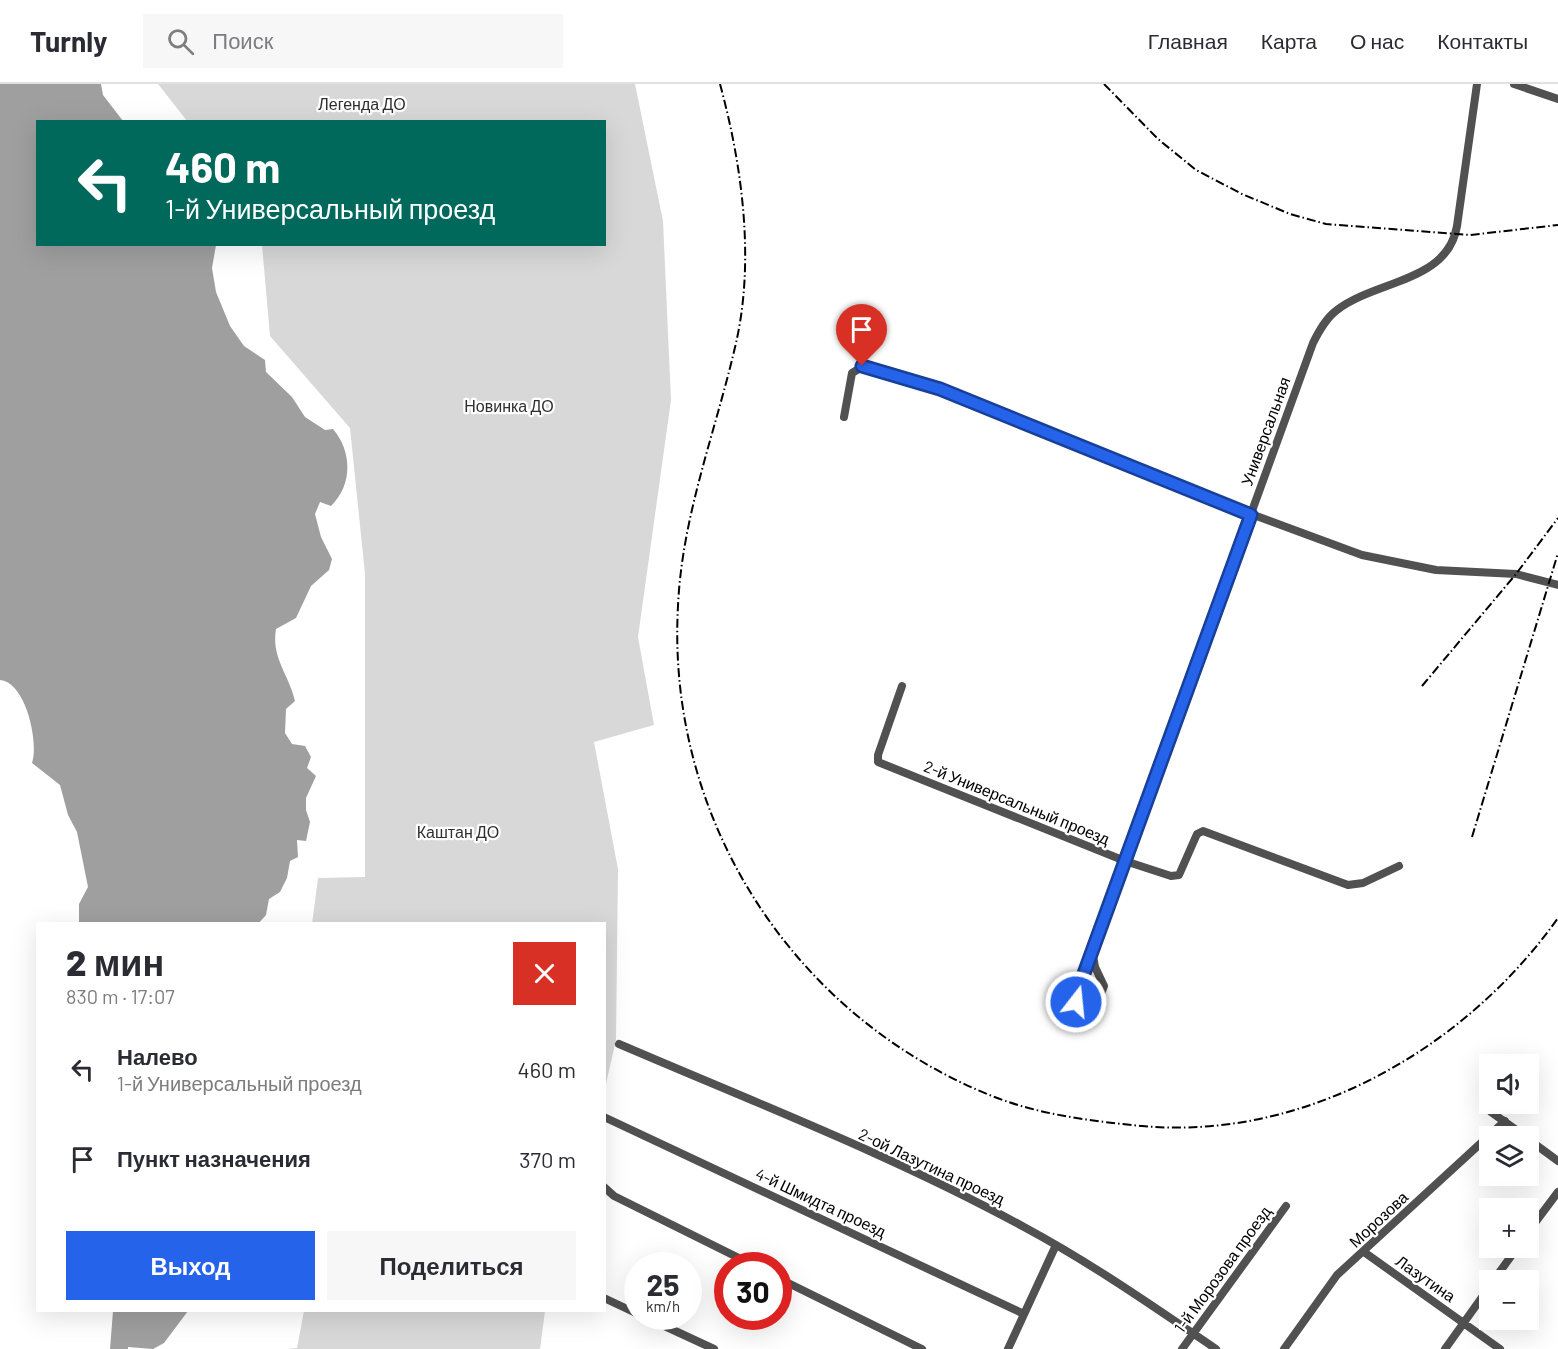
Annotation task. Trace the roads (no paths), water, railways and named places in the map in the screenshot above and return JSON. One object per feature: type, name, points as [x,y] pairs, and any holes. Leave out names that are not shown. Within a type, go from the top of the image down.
[{"type":"street","name":"Универсальная","points":[[1092,950],[1095,967],[1104,986],[1096,1006],[1086,1010],[1080,1008],[1075,1000],[1092,950],[1313,343],[1325,322],[1345,305],[1437,263],[1451,248],[1456,234],[1477,84]]},
{"type":"street","points":[[1514,84],[1558,99]]},
{"type":"street","points":[[844,417],[852,373],[862,366],[940,389],[1251,515],[1362,555],[1436,570],[1516,574],[1558,585]]},
{"type":"street","name":"2-й Универсальный проезд","points":[[902,686],[878,755],[878,762],[1125,861],[1175,877],[1182,872],[1197,834],[1203,831],[1348,885],[1363,883],[1399,866]]},
{"type":"street","name":"2-ой Лазутина проезд","points":[[619,1044],[891,1162],[1023,1226],[1216,1349]]},
{"type":"street","points":[[1494,1114],[1511,1126]]},
{"type":"street","name":"4-й Шмидта проезд","points":[[606,1118],[1024,1314]]},
{"type":"street","name":"Морозова","points":[[1284,1349],[1337,1275],[1505,1121]]},
{"type":"street","points":[[1539,1147],[1558,1161]]},
{"type":"street","points":[[1539,1217],[1558,1192]]},
{"type":"street","points":[[609,1197],[725,1252]]},
{"type":"street","name":"1-й Морозова проезд","points":[[1182,1349],[1286,1206]]},
{"type":"street","points":[[1008,1349],[1056,1245]]},
{"type":"street","name":"Лазутина","points":[[1364,1252],[1500,1349]]},
{"type":"street","points":[[792,1285],[922,1349]]},
{"type":"street","points":[[606,1299],[624,1307]]},
{"type":"street","points":[[1445,1349],[1479,1300]]},
{"type":"street","points":[[673,1330],[714,1349]]},
{"type":"railway","points":[[720,84],[740,179],[745,278],[736,343],[686,539],[678,606],[680,685],[694,762],[720,834],[756,902],[802,963],[858,1016],[921,1061],[992,1096],[1047,1113],[1085,1119],[1142,1126],[1203,1127],[1263,1118],[1321,1101],[1376,1077],[1428,1045],[1477,1008],[1520,965],[1558,918]]},
{"type":"railway","points":[[1104,84],[1158,139],[1196,170],[1242,194],[1290,214],[1326,224],[1470,235],[1558,225]]},
{"type":"railway","points":[[1422,686],[1516,574],[1558,518]]},
{"type":"railway","points":[[1472,837],[1558,553]]},
{"type":"park label","name":"Легенда ДО","points":[[362,103]]},
{"type":"park label","name":"Новинка ДО","points":[[509,405]]},
{"type":"park label","name":"Каштан ДО","points":[[458,831]]}]
